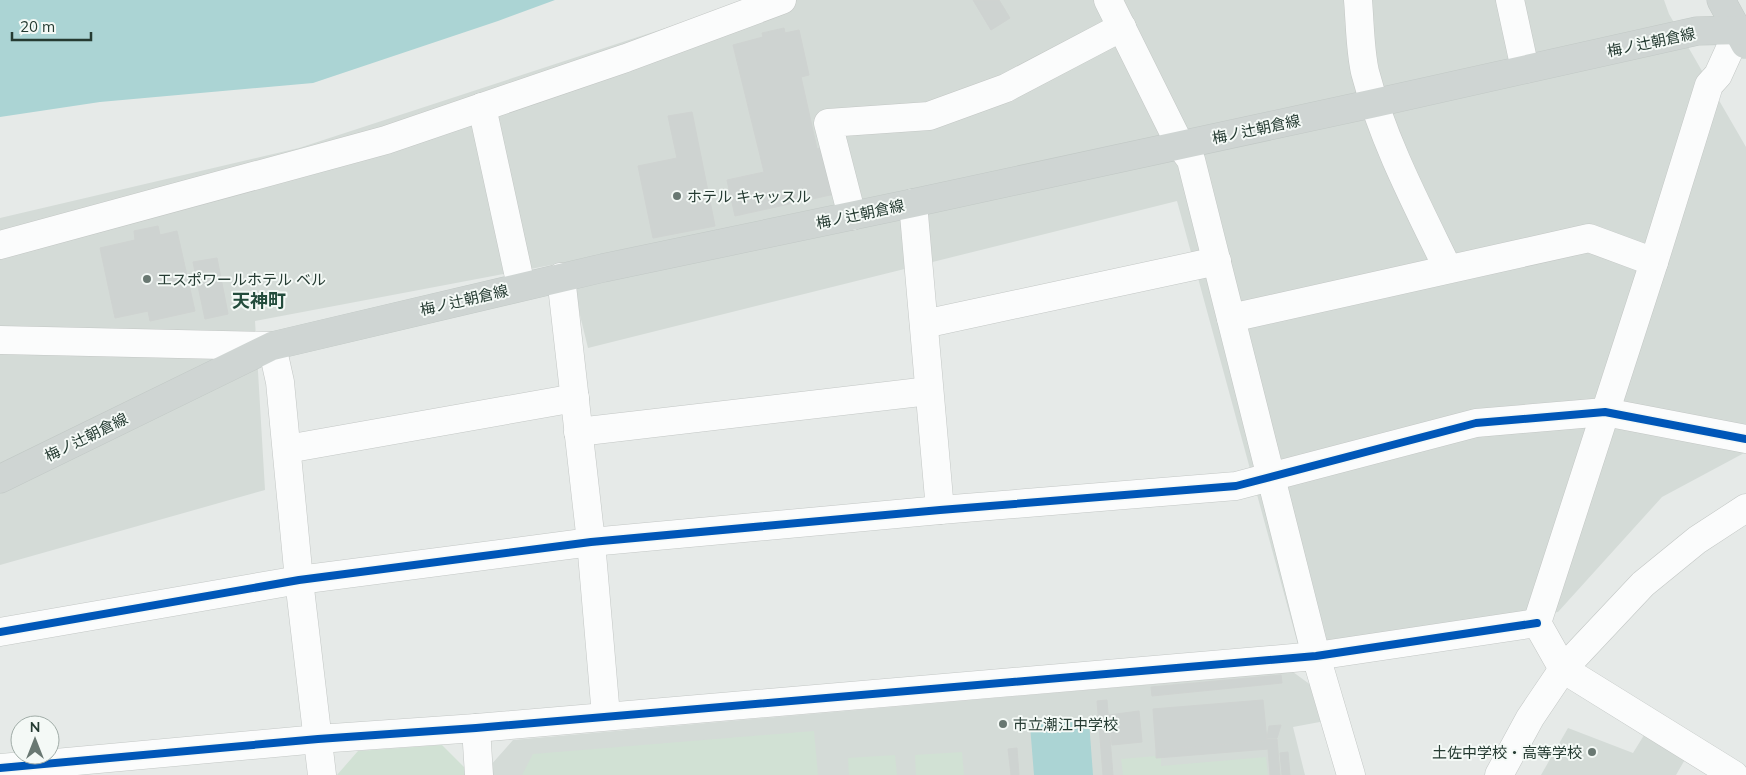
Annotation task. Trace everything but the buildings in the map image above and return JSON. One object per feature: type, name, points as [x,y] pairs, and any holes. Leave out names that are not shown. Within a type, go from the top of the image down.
[{"type":"main road","points":[[1721,0],[1744,35]]},
{"type":"main road","name":"梅ノ辻朝倉線","points":[[0,479],[272,346],[561,277],[1375,103],[1697,31],[1744,35]]},
{"type":"street","points":[[0,245],[386,140],[626,58],[782,0]]},
{"type":"street","points":[[1108,0],[1180,145],[1191,160],[1316,656],[1350,775]]},
{"type":"street","points":[[1358,0],[1365,70],[1375,103],[1398,166],[1448,269]]},
{"type":"street","points":[[1510,0],[1525,69]]},
{"type":"street","points":[[852,216],[828,124],[929,116],[1006,88],[1122,27]]},
{"type":"street","points":[[1734,775],[1563,669],[1537,623],[1654,262],[1708,86],[1744,35]]},
{"type":"street","points":[[482,107],[521,286]]},
{"type":"street","points":[[913,203],[940,510]]},
{"type":"street","points":[[1231,318],[1588,238],[1654,262]]},
{"type":"street","points":[[924,324],[1217,262]]},
{"type":"street","points":[[561,277],[591,542],[606,716]]},
{"type":"street","points":[[0,340],[272,346],[280,382],[299,580],[322,775]]},
{"type":"street","points":[[578,432],[929,391]]},
{"type":"street","points":[[286,449],[575,398]]},
{"type":"street","points":[[0,632],[299,580],[591,542],[940,510],[1236,486],[1476,423],[1605,412],[1746,439]]},
{"type":"street","points":[[1499,775],[1530,718],[1563,669],[1643,584],[1697,540],[1746,508]]},
{"type":"street","points":[[0,768],[318,739],[476,728],[1316,656],[1537,623]]},
{"type":"street","points":[[476,728],[479,775]]},
{"type":"shaded area","points":[[751,0],[1664,0],[1669,14],[1746,147],[1746,452],[1662,497],[1558,612],[1298,645],[1177,201],[588,348],[567,262],[255,321],[265,490],[0,565],[0,218],[299,148]]},
{"type":"shaded area","name":"市立潮江中学校","points":[[1293,672],[1319,691],[1325,721],[1293,727],[1305,775],[491,775],[490,766],[513,740]]},
{"type":"shaded area","name":"土佐中学校・高等学校","points":[[1568,728],[1633,753],[1646,732],[1687,756],[1676,775],[1541,775]]},
{"type":"green space","points":[[814,731],[818,775],[522,775],[533,754]]},
{"type":"green space","points":[[442,745],[465,768],[466,775],[337,775],[358,751]]},
{"type":"green space","points":[[962,752],[964,775],[916,775],[915,755]]},
{"type":"green space","points":[[895,755],[897,775],[849,775],[848,758]]},
{"type":"green space","points":[[1156,756],[1156,758],[1161,758],[1161,766],[1266,757],[1268,775],[1121,775],[1123,774],[1121,759]]},
{"type":"water","points":[[0,0],[555,0],[313,83],[100,102],[0,117]]},
{"type":"water","points":[[1089,721],[1093,775],[1034,775],[1030,725]]},
{"type":"cycle path","points":[[0,632],[299,580],[591,542],[940,510],[1236,486],[1476,423],[1605,412],[1746,439]]},
{"type":"cycle path","points":[[0,768],[318,739],[476,728],[1316,656],[1537,623]]},
{"type":"place","name":"ホテル キャッスル","points":[[677,196]]},
{"type":"place","name":"エスポワールホテル ベル","points":[[147,279]]},
{"type":"place","name":"市立潮江中学校","points":[[1003,724]]},
{"type":"place","name":"土佐中学校・高等学校","points":[[1592,752]]},
{"type":"district","name":"天神町","points":[[259,300]]}]
